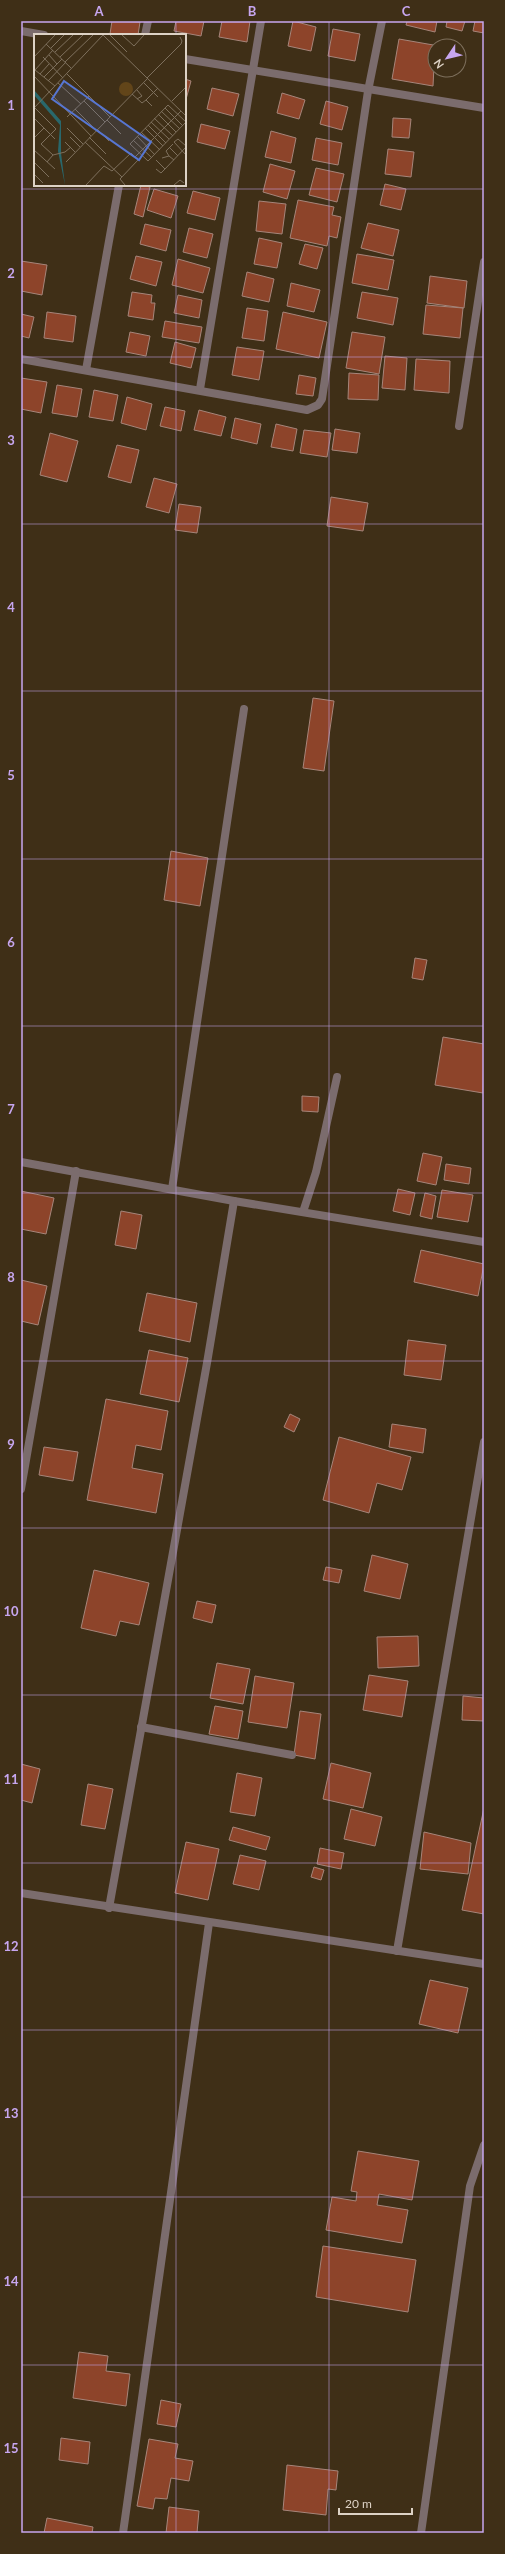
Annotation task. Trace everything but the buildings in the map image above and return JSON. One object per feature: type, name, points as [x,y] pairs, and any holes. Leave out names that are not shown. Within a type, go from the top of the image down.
[{"type":"street","points":[[146,34],[148,21]]},
{"type":"street","points":[[200,389],[261,21]]},
{"type":"street","points":[[21,359],[200,389],[307,410],[318,405],[322,399],[368,91],[382,21]]},
{"type":"street","points":[[21,31],[38,34]]},
{"type":"street","points":[[186,59],[368,91],[484,108]]},
{"type":"street","points":[[86,370],[119,186]]},
{"type":"street","points":[[459,426],[484,262]]},
{"type":"street","points":[[172,1189],[244,709]]},
{"type":"street","points":[[303,1212],[316,1172],[337,1077]]},
{"type":"street","points":[[21,1162],[234,1201],[484,1241]]},
{"type":"street","points":[[21,1489],[76,1171]]},
{"type":"street","points":[[109,1908],[218,1304],[234,1201]]},
{"type":"street","points":[[397,1951],[484,1442]]},
{"type":"street","points":[[141,1727],[292,1755]]},
{"type":"street","points":[[21,1893],[109,1908],[484,1964]]},
{"type":"street","points":[[123,2533],[209,1923]]},
{"type":"street","points":[[421,2533],[470,2186],[484,2145]]}]
